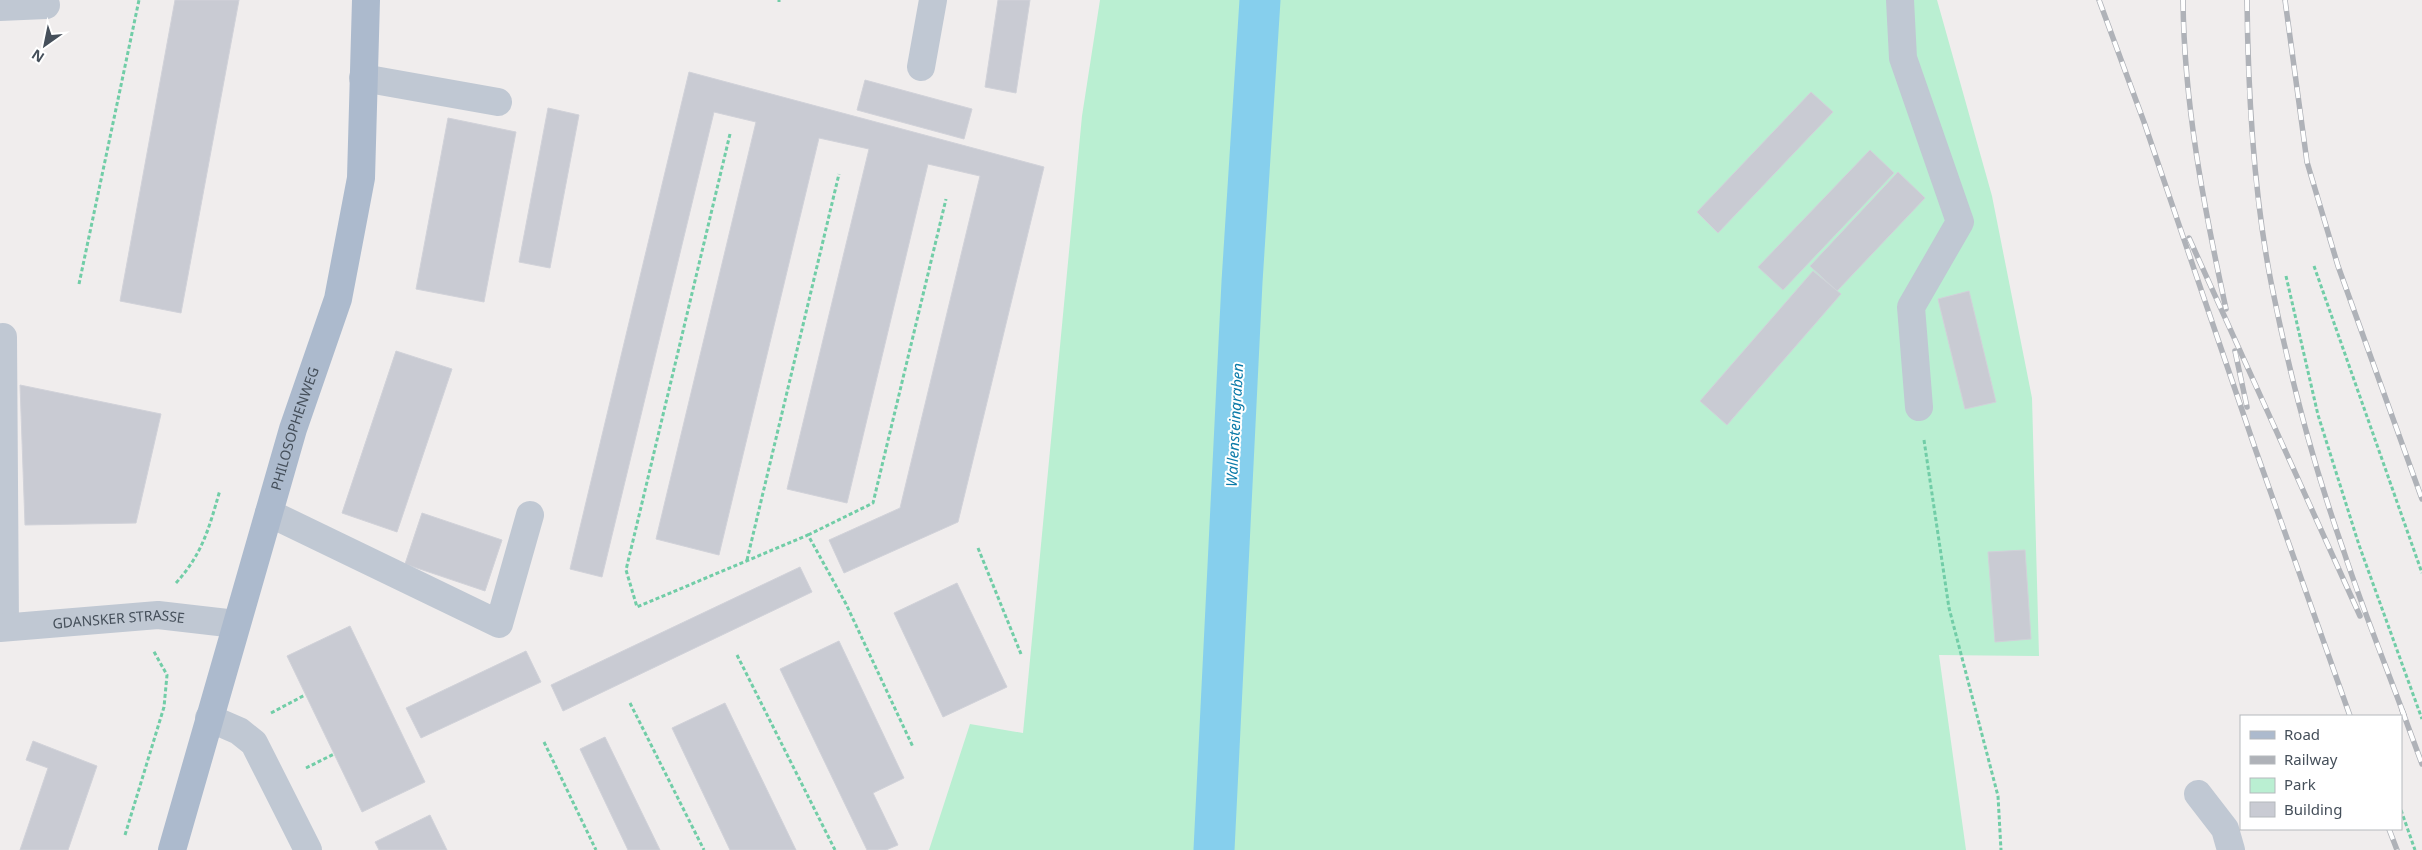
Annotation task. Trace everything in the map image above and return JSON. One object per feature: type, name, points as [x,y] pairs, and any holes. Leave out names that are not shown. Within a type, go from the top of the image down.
[{"type":"main road","name":"PHILOSOPHENWEG","points":[[172,850],[293,428],[338,299],[361,178],[366,0]]},
{"type":"street","points":[[921,67],[933,0]]},
{"type":"street","points":[[1900,0],[1903,58],[1960,222],[1911,307],[1919,407]]},
{"type":"street","points":[[0,7],[46,5]]},
{"type":"street","points":[[363,78],[498,102]]},
{"type":"street","points":[[2,627],[3,337]]},
{"type":"street","points":[[269,513],[499,624],[530,515]]},
{"type":"street","name":"GDANSKER STRASSE","points":[[2,627],[162,615],[236,624]]},
{"type":"street","points":[[209,718],[239,731],[254,743],[307,849]]},
{"type":"street","points":[[2198,794],[2225,829],[2231,850]]},
{"type":"path","points":[[79,284],[139,0]]},
{"type":"path","points":[[730,134],[626,570],[637,607],[808,535],[873,503],[946,200]]},
{"type":"path","points":[[747,560],[838,174]]},
{"type":"path","points":[[2314,266],[2422,573]]},
{"type":"path","points":[[2286,276],[2318,415],[2359,545],[2422,719]]},
{"type":"path","points":[[1919,407],[1949,608],[1998,796],[2001,850]]},
{"type":"path","points":[[125,835],[164,707],[167,675],[152,648],[162,615],[176,584],[188,570],[205,542],[220,490]]},
{"type":"path","points":[[808,535],[846,604],[913,747]]},
{"type":"path","points":[[978,548],[1021,654]]},
{"type":"path","points":[[736,655],[835,850]]},
{"type":"path","points":[[630,703],[704,850]]},
{"type":"path","points":[[544,742],[596,850]]},
{"type":"path","points":[[2402,813],[2415,850]]},
{"type":"green space","points":[[1100,0],[1937,0],[1992,196],[2032,398],[2039,656],[1939,655],[1966,850],[929,850],[970,724],[1023,733],[1082,116]]},
{"type":"building","points":[[175,0],[239,0],[181,313],[120,301]]},
{"type":"building","points":[[998,0],[1030,0],[1016,93],[985,87]]},
{"type":"building","points":[[689,72],[1044,167],[958,522],[844,573],[829,540],[900,508],[980,176],[928,164],[847,503],[787,489],[869,149],[819,138],[719,555],[656,539],[756,122],[714,112],[602,577],[570,569]]},
{"type":"building","points":[[865,80],[972,109],[964,139],[857,110]]},
{"type":"building","points":[[1811,92],[1833,112],[1718,233],[1697,212]]},
{"type":"building","points":[[548,108],[579,115],[550,268],[519,262]]},
{"type":"building","points":[[448,118],[516,132],[484,302],[416,289]]},
{"type":"building","points":[[1870,150],[1894,173],[1783,290],[1758,267]]},
{"type":"building","points":[[1898,172],[1925,198],[1837,291],[1810,266]]},
{"type":"building","points":[[1813,271],[1841,294],[1727,425],[1700,401]]},
{"type":"building","points":[[1969,291],[1996,402],[1965,409],[1938,299]]},
{"type":"building","points":[[396,351],[452,369],[397,532],[342,513]]},
{"type":"building","points":[[20,385],[161,414],[136,523],[25,525]]},
{"type":"building","points":[[422,513],[502,540],[485,591],[405,564]]},
{"type":"building","points":[[2025,550],[2031,639],[1995,642],[1988,552]]},
{"type":"building","points":[[800,567],[812,592],[563,711],[551,685]]},
{"type":"building","points":[[957,583],[1007,687],[943,717],[894,613]]},
{"type":"building","points":[[350,626],[425,782],[362,812],[287,656]]},
{"type":"building","points":[[839,641],[904,778],[873,793],[898,845],[886,850],[867,850],[780,669]]},
{"type":"building","points":[[526,651],[541,682],[421,738],[406,708]]},
{"type":"building","points":[[725,703],[796,850],[730,850],[672,728]]},
{"type":"building","points":[[605,737],[660,850],[628,850],[580,749]]},
{"type":"building","points":[[33,741],[97,766],[68,850],[20,850],[48,768],[26,760]]},
{"type":"building","points":[[430,815],[447,850],[379,850],[375,842]]},
{"type":"waterway","name":"Wallensteingraben","points":[[1214,850],[1242,282],[1260,0]]},
{"type":"railway","points":[[2099,0],[2144,122],[2256,451],[2350,715]]},
{"type":"railway","points":[[2183,0],[2184,39],[2191,117],[2203,194],[2226,309]]},
{"type":"railway","points":[[2247,0],[2250,106],[2256,177],[2265,247],[2278,316],[2294,384],[2322,485],[2358,593],[2404,715]]},
{"type":"railway","points":[[2285,0],[2307,162],[2338,266],[2422,499]]},
{"type":"railway","points":[[2189,238],[2360,616]]},
{"type":"railway","points":[[2235,351],[2247,407]]},
{"type":"railway","points":[[2402,710],[2422,764]]},
{"type":"railway","points":[[2389,830],[2397,850]]}]
